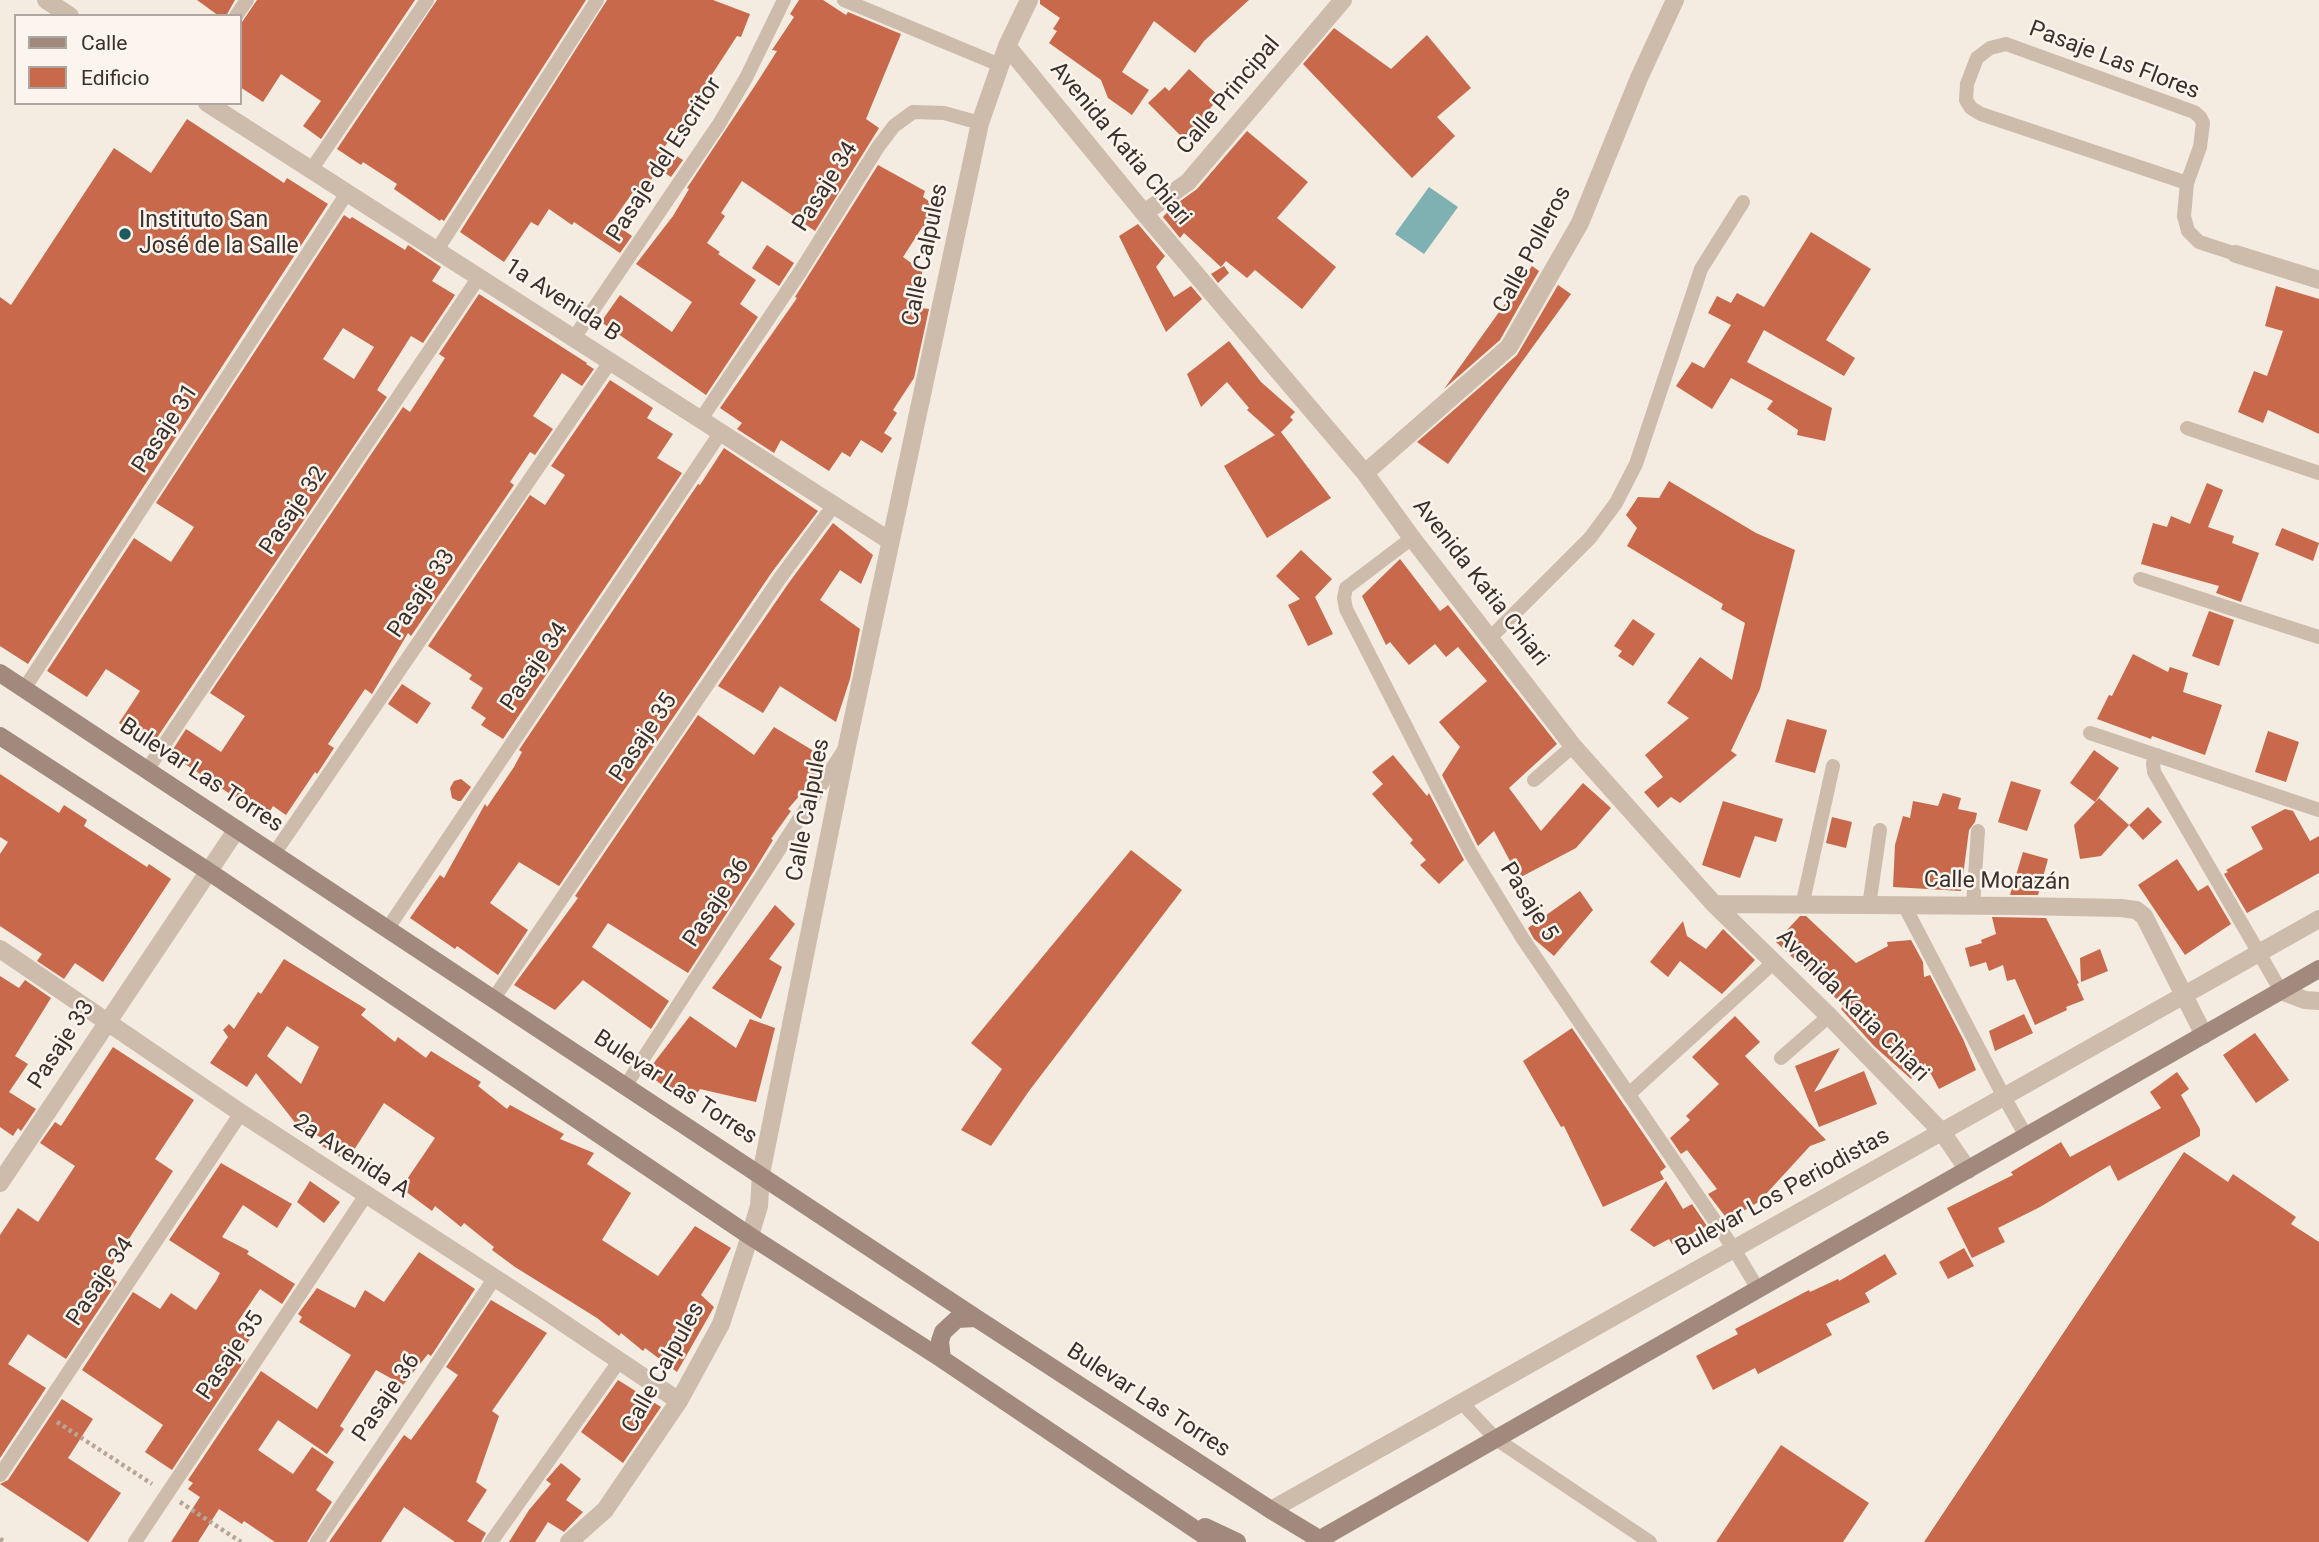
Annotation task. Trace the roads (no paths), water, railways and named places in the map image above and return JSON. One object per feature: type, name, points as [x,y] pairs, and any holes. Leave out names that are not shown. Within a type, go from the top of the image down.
[{"type":"street","points":[[1007,46],[1029,0]]},
{"type":"street","name":"Calle Principal","points":[[1144,213],[1188,182],[1343,0]]},
{"type":"street","name":"Calle Polleros","points":[[1365,473],[1509,346],[1580,223],[1639,78],[1675,0]]},
{"type":"street","points":[[52,2],[67,14]]},
{"type":"street","name":"Calle Calpules","points":[[569,1542],[605,1510],[679,1401],[721,1324],[750,1236],[847,746],[980,122],[1007,46]]},
{"type":"street","name":"Avenida Katia Chiari","points":[[1007,46],[1144,213],[1365,473],[1573,746],[1714,904],[1829,1016],[1942,1132],[1968,1170]]},
{"type":"street","name":"1a Avenida B","points":[[210,105],[890,541]]},
{"type":"street","points":[[2236,254],[2319,280]]},
{"type":"street","name":"Bulevar Las Torres","points":[[0,673],[976,1318],[1320,1541]]},
{"type":"street","points":[[0,736],[208,871],[750,1236],[942,1359],[1214,1542]]},
{"type":"street","name":"Pasaje 33","points":[[0,1184],[237,829]]},
{"type":"street","name":"Calle Morazán","points":[[1714,904],[1973,905],[2136,910],[2144,916],[2204,1035]]},
{"type":"street","name":"Bulevar Los Periodistas","points":[[1271,1510],[2319,919]]},
{"type":"street","name":"2a Avenida A","points":[[0,949],[241,1113],[679,1401]]},
{"type":"street","points":[[1320,1541],[2319,969]]},
{"type":"street","points":[[2281,990],[2305,1000],[2319,1001]]},
{"type":"street","points":[[942,1359],[940,1340],[943,1332],[957,1319],[976,1318]]},
{"type":"street","points":[[1163,1508],[1237,1542]]},
{"type":"lane","points":[[311,170],[427,0]]},
{"type":"lane","points":[[437,250],[597,0]]},
{"type":"lane","name":"Pasaje del Escritor","points":[[574,338],[719,124],[746,78],[784,0]]},
{"type":"lane","points":[[844,0],[1000,65]]},
{"type":"lane","name":"Pasaje Las Flores","points":[[2187,183],[1981,114],[1971,108],[1966,100],[1967,84],[1977,58],[1990,48],[2007,44],[2193,112],[2203,123],[2200,147],[2187,183],[2184,216],[2188,231],[2199,242],[2236,254]]},
{"type":"lane","name":"Pasaje 34","points":[[701,419],[894,126],[912,112],[943,113],[980,122]]},
{"type":"lane","name":"Pasaje 31","points":[[24,689],[347,193]]},
{"type":"lane","points":[[1491,637],[1590,538],[1616,503],[1636,464],[1701,269],[1742,202]]},
{"type":"lane","name":"Pasaje 32","points":[[147,770],[479,278]]},
{"type":"lane","name":"Pasaje 33","points":[[274,854],[611,362]]},
{"type":"lane","points":[[2187,428],[2319,472]]},
{"type":"lane","name":"Pasaje 34","points":[[388,928],[721,432]]},
{"type":"lane","name":"Pasaje 35","points":[[494,998],[780,578],[834,505]]},
{"type":"lane","name":"Pasaje 5","points":[[1412,538],[1346,588],[1343,598],[1346,610],[1471,852],[1523,939],[1734,1249],[1758,1289]]},
{"type":"lane","points":[[2140,579],[2319,638]]},
{"type":"lane","points":[[2090,733],[2319,810]]},
{"type":"lane","name":"Pasaje 36","points":[[626,1085],[847,746]]},
{"type":"lane","points":[[1534,780],[1573,746]]},
{"type":"lane","points":[[2157,755],[2153,763],[2154,772],[2281,990]]},
{"type":"lane","points":[[1802,906],[1833,766]]},
{"type":"lane","points":[[1869,906],[1880,830]]},
{"type":"lane","points":[[1973,905],[1978,831]]},
{"type":"lane","points":[[1904,905],[2026,1136]]},
{"type":"lane","points":[[1629,1094],[1774,962]]},
{"type":"lane","points":[[1781,1058],[1829,1016]]},
{"type":"lane","name":"Pasaje 34","points":[[0,1475],[241,1113]]},
{"type":"lane","name":"Pasaje 35","points":[[135,1542],[366,1195]]},
{"type":"lane","name":"Pasaje 36","points":[[317,1542],[494,1279]]},
{"type":"lane","points":[[491,1542],[620,1360]]},
{"type":"lane","points":[[1462,1403],[1496,1439],[1650,1542]]},
{"type":"water","points":[[1429,187],[1458,207],[1424,254],[1395,234]]},
{"type":"place","name":"Instituto San José de la Salle","points":[[125,234]]}]
